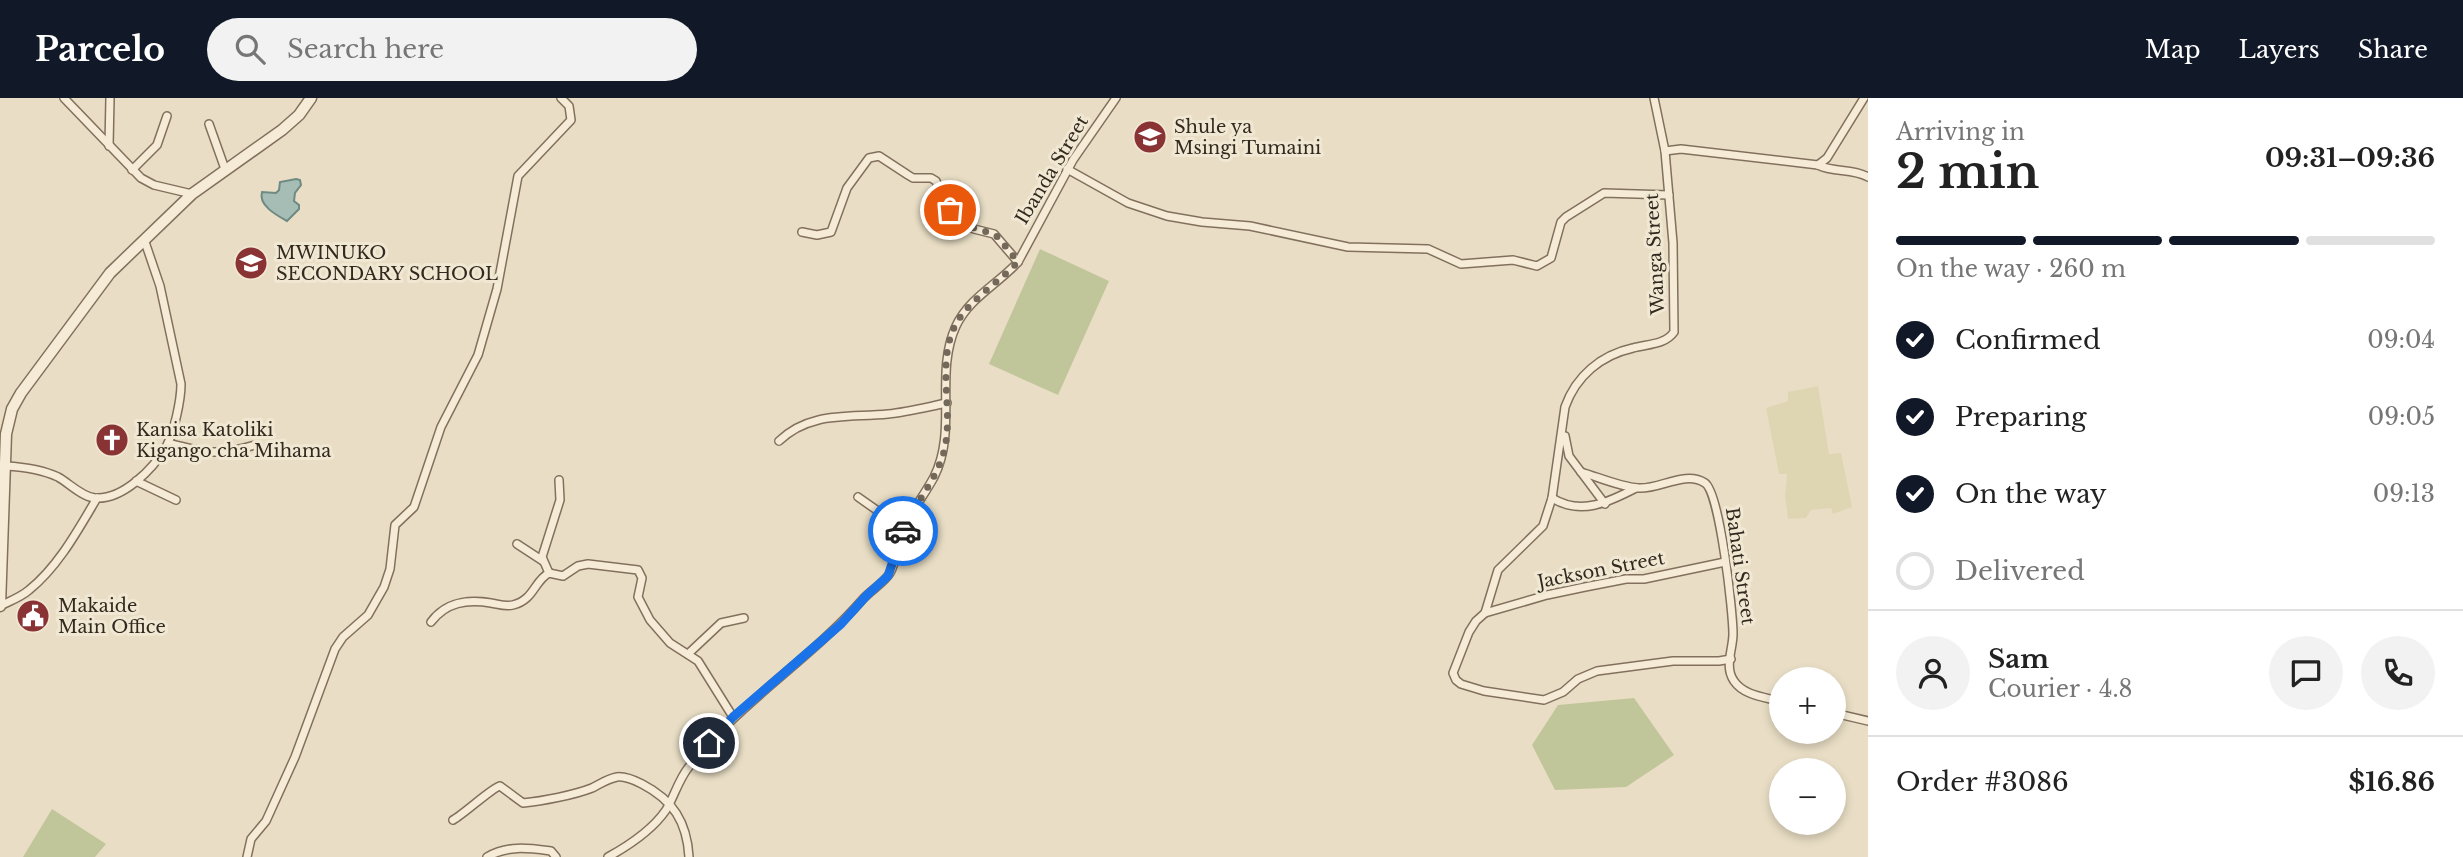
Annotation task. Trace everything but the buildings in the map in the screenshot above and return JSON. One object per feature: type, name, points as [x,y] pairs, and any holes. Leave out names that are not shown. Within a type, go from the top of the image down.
[{"type":"street","points":[[64,98],[141,178],[154,185],[192,194]]},
{"type":"street","points":[[110,98],[110,146]]},
{"type":"street","points":[[0,606],[9,422],[21,393],[97,290],[144,239],[192,194],[282,130],[299,115],[311,98]]},
{"type":"street","points":[[247,857],[251,839],[266,821],[295,757],[335,649],[343,637],[368,615],[384,587],[390,569],[396,525],[414,508],[442,427],[480,350],[497,289],[518,176],[571,120],[569,106],[561,98]]},
{"type":"street","name":"Ibanda Street","points":[[608,857],[626,847],[664,813],[687,770],[733,717],[841,624],[888,576],[907,522],[943,455],[947,428],[950,341],[957,324],[985,290],[1005,276],[1018,262],[1067,169],[1116,98]]},
{"type":"street","name":"Wanga Street","points":[[1654,98],[1665,151],[1669,195],[1673,243],[1674,332],[1664,341],[1616,352],[1595,365],[1570,393],[1565,407],[1552,498],[1540,531],[1498,570],[1485,613],[1469,632],[1454,673],[1461,684],[1484,691],[1544,700],[1563,692],[1578,679],[1597,671],[1673,662],[1731,659]]},
{"type":"street","points":[[1818,165],[1827,158],[1864,98]]},
{"type":"street","points":[[132,170],[156,145],[167,116]]},
{"type":"street","points":[[209,124],[225,169]]},
{"type":"street","points":[[1665,151],[1681,149],[1818,165],[1856,171],[1868,177]]},
{"type":"street","points":[[802,232],[817,235],[831,232],[847,188],[869,158],[879,156],[914,178],[931,177],[936,181],[944,202],[961,221],[974,229],[994,234],[1018,262]]},
{"type":"street","points":[[1067,169],[1128,203],[1167,216],[1250,226],[1348,247],[1428,249],[1461,264],[1513,260],[1537,266],[1551,258],[1558,230],[1566,217],[1597,195],[1669,195]]},
{"type":"street","points":[[6,466],[39,470],[70,484],[83,494],[97,498],[119,492],[136,481],[168,443],[180,400],[181,384],[160,286],[144,239]]},
{"type":"street","points":[[779,441],[796,428],[824,417],[890,414],[947,403]]},
{"type":"street","points":[[1563,429],[1569,456],[1605,504]]},
{"type":"street","points":[[168,443],[212,453],[255,445]]},
{"type":"street","name":"Bahati Street","points":[[1581,472],[1636,488],[1689,479],[1704,482],[1713,493],[1733,628],[1731,659]]},
{"type":"street","points":[[543,561],[560,500],[559,480]]},
{"type":"street","points":[[136,481],[176,500]]},
{"type":"street","points":[[1552,498],[1572,506],[1605,504],[1636,488]]},
{"type":"street","points":[[858,497],[878,511],[889,523],[907,522]]},
{"type":"street","points":[[0,606],[28,591],[41,578],[76,534],[97,498]]},
{"type":"street","points":[[517,544],[543,561],[550,573]]},
{"type":"street","name":"Jackson Street","points":[[1485,613],[1547,595],[1725,562]]},
{"type":"street","points":[[431,622],[439,612],[452,604],[517,604],[533,593],[541,578],[550,573],[563,576],[578,566],[593,564],[639,571],[642,578],[638,597],[646,613],[662,636],[701,667],[733,717]]},
{"type":"street","points":[[688,654],[721,623],[744,618]]},
{"type":"street","points":[[696,645],[701,667]]},
{"type":"street","points":[[1731,659],[1729,670],[1734,682],[1750,693],[1769,698]]},
{"type":"street","points":[[1846,716],[1868,722]]},
{"type":"street","points":[[453,820],[477,804],[495,787],[500,786],[523,803],[586,790],[609,779],[621,777],[661,794],[670,803],[682,824],[689,857]]},
{"type":"street","points":[[487,857],[502,849],[513,848],[551,851],[556,857]]},
{"type":"shaded area","points":[[1818,386],[1829,454],[1841,453],[1852,507],[1833,514],[1831,508],[1811,510],[1806,518],[1788,519],[1785,496],[1787,474],[1779,474],[1766,408],[1788,401],[1788,392]]},
{"type":"green space","points":[[1040,249],[1109,281],[1058,395],[989,364]]},
{"type":"green space","points":[[1634,698],[1674,755],[1626,787],[1555,790],[1532,745],[1558,705]]},
{"type":"green space","points":[[52,809],[106,844],[95,857],[23,857]]},
{"type":"water","points":[[300,180],[301,185],[295,193],[294,201],[299,205],[299,209],[287,221],[265,205],[262,192],[276,193],[280,182]]},
{"type":"way so far","points":[[903,531],[943,455],[947,428],[947,363],[950,341],[957,324],[985,290],[1005,276],[1018,262],[994,234],[968,226],[950,210]]},
{"type":"place","name":"Shule ya Msingi Tumaini","points":[[1150,137]]},
{"type":"place","name":"MWINUKO SECONDARY SCHOOL","points":[[251,263]]},
{"type":"place","name":"Kanisa Katoliki Kigango cha Mihama","points":[[112,440]]},
{"type":"place","name":"Makaide Main Office","points":[[33,616]]},
{"type":"route","points":[[709,743],[733,717],[841,624],[888,576],[903,531]]}]
